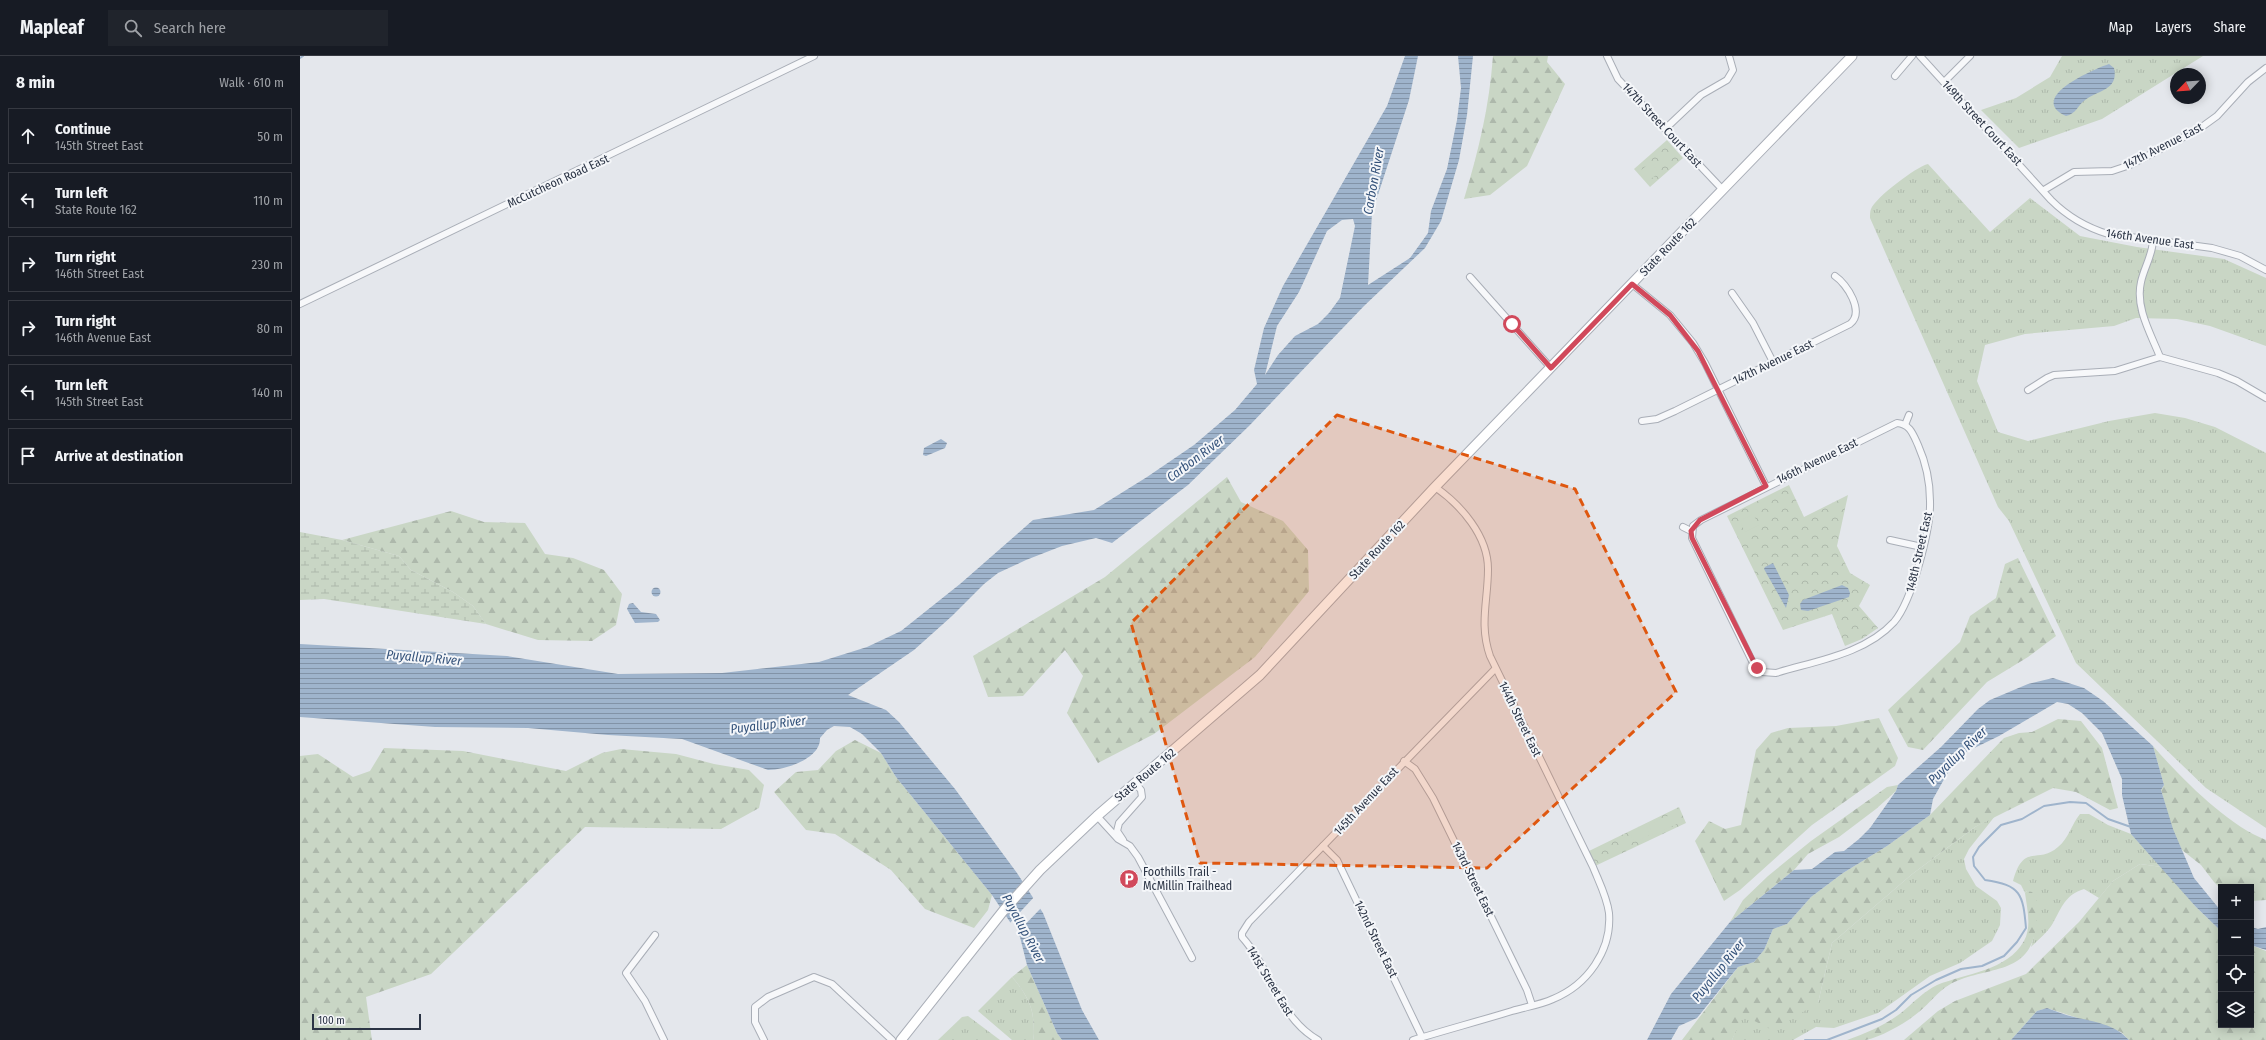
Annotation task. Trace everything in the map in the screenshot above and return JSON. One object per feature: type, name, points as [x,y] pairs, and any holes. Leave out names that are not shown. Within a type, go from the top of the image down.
[{"type":"main road","name":"State Route 162","points":[[901,1040],[1004,910],[1040,870],[1097,816],[1260,675],[1435,488],[1852,56]]},
{"type":"street","name":"McCutcheon Road East","points":[[300,304],[814,56]]},
{"type":"street","name":"147th Street Court East","points":[[1607,56],[1618,79],[1723,190]]},
{"type":"street","points":[[1665,129],[1701,95],[1721,84],[1730,76],[1733,70],[1729,56]]},
{"type":"street","points":[[1895,76],[1912,56]]},
{"type":"street","name":"149th Street Court East","points":[[1920,56],[2044,190]]},
{"type":"street","points":[[1944,82],[1970,56]]},
{"type":"street","name":"147th Avenue East","points":[[2044,190],[2074,172],[2112,171],[2130,164],[2199,129],[2217,116],[2248,82],[2266,68]]},
{"type":"street","name":"146th Avenue East","points":[[2044,190],[2070,217],[2094,230],[2153,241],[2212,248],[2240,256],[2266,270]]},
{"type":"street","points":[[2153,241],[2151,256],[2144,271],[2139,292],[2142,312],[2160,357]]},
{"type":"street","name":"147th Avenue East","points":[[1642,421],[1657,419],[1850,324],[1856,315],[1856,309],[1844,283],[1835,276]]},
{"type":"street","points":[[1470,277],[1551,368]]},
{"type":"street","points":[[1632,284],[1670,315],[1698,351],[1766,486]]},
{"type":"street","points":[[1732,293],[1753,323],[1773,362]]},
{"type":"street","points":[[2028,390],[2046,378],[2115,371],[2160,357],[2218,373],[2238,381],[2266,398]]},
{"type":"street","points":[[1905,425],[1909,415]]},
{"type":"street","name":"146th Avenue East","points":[[1691,531],[1700,520],[1766,486],[1893,424],[1905,425]]},
{"type":"street","name":"148th Street East","points":[[1762,672],[1776,673],[1843,652],[1874,640],[1900,615],[1916,578],[1929,519],[1929,488],[1921,453],[1911,430],[1905,425]]},
{"type":"street","name":"144th Street East","points":[[1412,1040],[1552,1000],[1575,987],[1582,982],[1600,956],[1605,944],[1609,922],[1609,913],[1603,890],[1495,669],[1486,643],[1484,631],[1488,567],[1485,550],[1478,533],[1460,509],[1435,488]]},
{"type":"street","points":[[1683,527],[1691,531],[1692,538],[1754,663],[1762,672],[1760,679]]},
{"type":"street","points":[[1890,540],[1922,547]]},
{"type":"street","name":"145th Avenue East","points":[[1242,937],[1242,933],[1249,922],[1495,669]]},
{"type":"street","name":"143rd Street East","points":[[1404,761],[1421,776],[1433,798],[1527,990],[1532,1005]]},
{"type":"street","points":[[1135,783],[1141,790],[1142,797],[1119,822],[1117,831],[1144,867],[1192,958]]},
{"type":"street","points":[[1097,816],[1118,839],[1123,840]]},
{"type":"street","name":"142nd Street East","points":[[1323,846],[1337,860],[1422,1037]]},
{"type":"street","points":[[655,935],[626,973],[645,1001],[664,1040]]},
{"type":"street","name":"141st Street East","points":[[1242,937],[1265,969],[1293,1020],[1306,1032],[1318,1040]]},
{"type":"street","points":[[764,1040],[755,1022],[755,1007],[768,997],[814,977],[832,984],[892,1040]]},
{"type":"highlighted area","points":[[1337,415],[1575,489],[1676,692],[1487,868],[1200,863],[1131,623]]},
{"type":"green space","points":[[1493,56],[1548,56],[1547,62],[1565,84],[1527,166],[1490,195],[1464,199],[1483,128]]},
{"type":"green space","points":[[2062,56],[2203,56],[2184,68],[2170,68],[2170,77],[2102,119],[2019,148],[1981,110],[2016,98],[2050,77]]},
{"type":"green space","points":[[1667,140],[1683,158],[1650,187],[1634,169]]},
{"type":"green space","points":[[1651,162],[1659,173],[1648,181],[1640,171]]},
{"type":"green space","points":[[1928,164],[1990,232],[2030,198],[2080,236],[2137,247],[2224,259],[2266,278],[2266,346],[2210,326],[2177,319],[2136,318],[2114,326],[2025,334],[1985,345],[1977,381],[1998,432],[2028,441],[2109,421],[2155,413],[2185,418],[2215,427],[2266,453],[2266,828],[2206,788],[2076,663],[2009,521],[1998,507],[1870,218],[1871,209],[1880,197],[1906,176]]},
{"type":"green space","points":[[1227,477],[1241,502],[1283,521],[1308,550],[1309,591],[1255,657],[1154,734],[1098,763],[1067,713],[1083,676],[1065,650],[1023,696],[988,697],[973,656],[1105,577]]},
{"type":"green space","points":[[1789,485],[1804,517],[1848,495],[1837,546],[1850,573],[1870,585],[1859,606],[1878,628],[1862,639],[1845,646],[1832,614],[1783,630],[1727,516]]},
{"type":"green space","points":[[451,511],[484,522],[525,523],[545,554],[573,558],[604,570],[622,594],[616,625],[592,641],[538,640],[486,624],[473,606],[453,592],[411,570],[399,556],[342,540]]},
{"type":"green space","points":[[1753,514],[1759,525],[1745,532],[1740,521]]},
{"type":"green space","points":[[300,532],[342,540],[399,556],[411,570],[453,592],[473,606],[486,624],[324,599],[300,600]]},
{"type":"green space","points":[[2018,558],[2056,636],[2028,657],[1987,682],[1923,750],[1908,747],[1888,710],[1960,642],[1970,616],[1996,598],[2005,564]]},
{"type":"green space","points":[[1879,718],[1898,758],[1895,766],[1812,825],[1740,890],[1724,901],[1695,841],[1709,821],[1725,829],[1741,825],[1756,750],[1771,733],[1788,728],[1836,726]]},
{"type":"green space","points":[[2058,719],[2081,721],[2102,748],[2118,808],[2110,810],[2076,792],[2053,788],[1975,827],[1911,875],[1832,943],[1818,1003],[1772,1030],[1743,1015],[1732,1040],[1682,1040],[1738,967],[1754,962],[1764,950],[1773,929],[1787,924],[1811,897],[1843,873],[1887,846],[1930,815],[2004,738],[2019,733],[2032,732]]},
{"type":"green space","points":[[855,740],[881,753],[896,777],[992,895],[988,910],[974,928],[925,909],[891,870],[835,834],[806,830],[774,792],[796,772],[818,770],[836,751]]},
{"type":"green space","points":[[2153,746],[2190,785],[2220,812],[2251,833],[2266,840],[2266,900],[2254,901],[2254,884],[2218,884],[2218,886],[2201,865],[2182,850],[2172,829],[2161,790],[2164,785]]},
{"type":"green space","points":[[384,748],[463,751],[566,771],[602,753],[621,749],[676,754],[714,764],[749,770],[764,785],[759,808],[721,829],[585,827],[431,974],[366,997],[372,1040],[300,1040],[300,756],[318,754],[353,777],[370,771]]},
{"type":"green space","points":[[1898,785],[1896,791],[1876,809],[1839,837],[1808,854],[1794,870],[1730,922],[1743,900],[1768,876],[1811,841],[1887,787]]},
{"type":"green space","points":[[1679,807],[1686,823],[1595,866],[1589,851]]},
{"type":"green space","points":[[1672,814],[1677,824],[1653,835],[1649,825]]},
{"type":"green space","points":[[2080,814],[2089,814],[2108,825],[2131,834],[2162,867],[2140,864],[2113,881],[2099,898],[2084,889],[2072,895],[2065,902],[2048,930],[2031,947],[2034,932],[2033,912],[2027,891],[2025,893],[2021,885],[2013,881],[2017,869],[2027,858],[2050,852],[2058,847],[2065,840]]},
{"type":"green space","points":[[1995,816],[1969,849],[1964,859],[1966,869],[1976,886],[1997,901],[2001,908],[2000,925],[1992,941],[1960,963],[1930,976],[1878,1013],[1834,1028],[1816,1027],[1793,1040],[1732,1040],[1742,1014],[1818,1003],[1832,943],[1911,875],[1975,827]]},
{"type":"green space","points":[[1647,827],[1650,835],[1634,842],[1631,835]]},
{"type":"green space","points":[[2140,864],[2162,867],[2196,907],[2218,928],[2218,1028],[2254,1028],[2254,946],[2266,951],[2266,1040],[2129,1040],[2121,1032],[2047,1008],[2037,1011],[2011,1040],[1904,1040],[1938,1011],[1955,1001],[2026,974],[2079,922],[2113,881]]},
{"type":"green space","points":[[2027,891],[2032,892],[2036,899],[2037,907],[2033,941],[2026,954],[2016,962],[2004,967],[1963,979],[1949,985],[1914,1016],[1887,1032],[1866,1040],[1847,1040],[1869,1032],[1889,1021],[1937,985],[1997,965],[2017,951],[2024,941],[2028,929],[2025,893]]},
{"type":"green space","points":[[1027,965],[1057,1033],[1062,1040],[1034,1040],[1033,1018],[1029,1001],[1012,977]]},
{"type":"green space","points":[[1012,977],[1029,1001],[1033,1018],[1034,1040],[1012,1040],[978,1011]]},
{"type":"green space","points":[[968,1016],[1000,1040],[938,1040],[962,1017]]},
{"type":"water","points":[[1405,56],[1418,56],[1409,100],[1372,213],[1368,285],[1410,258],[1428,233],[1431,211],[1447,169],[1457,120],[1461,88],[1458,56],[1473,56],[1467,115],[1459,160],[1441,221],[1425,248],[1364,306],[1249,426],[1188,485],[1112,543],[1096,538],[1062,546],[998,573],[984,584],[952,616],[914,650],[848,695],[886,710],[899,722],[955,789],[1017,873],[1043,913],[1082,1010],[1099,1040],[1062,1040],[1057,1033],[1027,965],[1020,937],[992,895],[896,777],[881,753],[862,734],[850,727],[834,726],[827,730],[820,738],[819,745],[815,752],[801,762],[783,768],[768,770],[682,739],[608,735],[528,728],[435,727],[300,717],[300,644],[507,656],[618,674],[722,673],[819,662],[867,647],[901,631],[960,584],[1033,520],[1094,510],[1147,477],[1194,445],[1235,410],[1257,384],[1254,370],[1264,328],[1283,286],[1387,106]],"holes":[[[1353,219],[1355,226],[1340,298],[1329,313],[1318,324],[1295,336],[1278,355],[1265,375],[1277,326],[1299,292],[1327,231],[1342,220]]]},
{"type":"water","points":[[2109,64],[2114,68],[2115,75],[2110,85],[2085,100],[2069,115],[2066,116],[2056,109],[2054,101],[2058,93],[2067,85],[2090,72]]},
{"type":"water","points":[[941,439],[947,443],[945,448],[926,456],[923,455],[924,448]]},
{"type":"water","points":[[1773,563],[1789,595],[1786,608],[1764,569]]},
{"type":"water","points":[[1842,585],[1848,588],[1850,593],[1849,597],[1808,611],[1801,610],[1800,604],[1803,600]]},
{"type":"water","points":[[656,587],[661,592],[656,597],[651,592]]},
{"type":"water","points":[[633,603],[641,612],[656,614],[660,620],[658,622],[635,623],[627,609],[629,604]]},
{"type":"water","name":"Puyallup River","points":[[2053,678],[2084,688],[2103,701],[2153,746],[2164,785],[2161,790],[2173,829],[2194,878],[2218,907],[2218,928],[2196,907],[2131,834],[2122,795],[2122,779],[2102,733],[2082,713],[2068,704],[2057,702],[1999,736],[1964,753],[1947,774],[1933,799],[1930,815],[1887,846],[1843,873],[1811,897],[1787,924],[1773,929],[1764,950],[1754,962],[1738,967],[1697,1018],[1679,1026],[1671,1040],[1647,1040],[1671,994],[1730,922],[1794,870],[1812,869],[1835,852],[1844,851],[1870,828],[1896,791],[1898,785],[1941,747],[1978,709],[1990,700],[2028,684]]},
{"type":"water","points":[[2266,927],[2266,950],[2254,946],[2254,928],[2258,929]]},
{"type":"water","points":[[2047,1008],[2111,1027],[2129,1040],[2011,1040],[2037,1011]]},
{"type":"pier","points":[[1035,896],[1042,907],[1016,934],[1009,924]]},
{"type":"waterway","points":[[1805,1040],[1827,1040],[1882,1019],[1896,1010],[1911,995],[1936,980],[1961,969],[1982,966],[2004,956],[2017,942],[2026,928],[2023,907],[2018,893],[2013,888],[2006,885],[1985,880],[1974,866],[1973,857],[1979,847],[2001,825],[2022,819],[2044,806],[2070,802],[2086,803],[2108,819],[2131,827]]},
{"type":"place","name":"Foothills Trail - McMillin Trailhead","points":[[1129,879]]},
{"type":"route","points":[[1512,324],[1551,368],[1632,284],[1670,315],[1693,343],[1705,363],[1766,486],[1700,520],[1693,526],[1691,531],[1692,538],[1757,668]]},
{"type":"water label","name":"Carbon River","points":[[1373,181]]},
{"type":"water label","name":"Carbon River","points":[[1195,458]]}]
